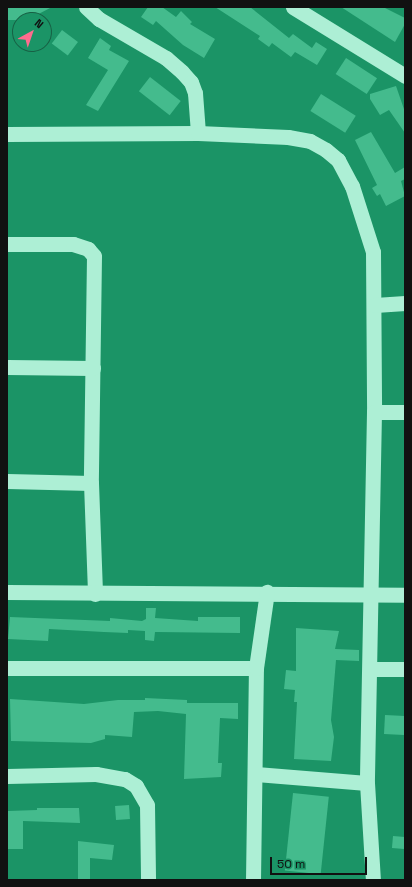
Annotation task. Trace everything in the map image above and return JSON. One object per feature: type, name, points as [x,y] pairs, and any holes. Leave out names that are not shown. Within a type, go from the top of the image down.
[{"type":"street","points":[[86,7],[99,19],[166,58],[191,82],[195,93],[198,133]]},
{"type":"street","points":[[293,7],[405,76]]},
{"type":"street","points":[[7,134],[198,133],[288,137],[310,141],[338,160],[352,186],[369,234],[373,252],[375,305],[367,783],[373,880]]},
{"type":"street","points":[[7,244],[73,244],[88,248],[94,256],[91,482],[95,594]]},
{"type":"street","points":[[375,305],[405,303]]},
{"type":"street","points":[[7,367],[93,368]]},
{"type":"street","points":[[374,412],[405,412]]},
{"type":"street","points":[[7,480],[91,482]]},
{"type":"street","points":[[7,592],[95,594],[267,592],[405,595]]},
{"type":"street","points":[[253,880],[256,774],[256,668],[267,592]]},
{"type":"street","points":[[7,668],[256,668]]},
{"type":"street","points":[[370,669],[405,669]]},
{"type":"street","points":[[7,776],[96,774],[125,779],[136,786],[147,805],[148,880]]},
{"type":"street","points":[[256,774],[367,783]]},
{"type":"building","points":[[7,7],[52,7],[42,12],[12,12],[12,20],[7,20]]},
{"type":"building","points":[[148,7],[162,7],[176,17],[181,11],[192,22],[190,24],[215,39],[204,58],[183,45],[156,21],[153,25],[141,17]]},
{"type":"building","points":[[215,7],[250,7],[289,38],[293,34],[312,48],[316,42],[327,49],[317,65],[295,52],[291,57],[272,43],[269,47],[258,39],[260,36]]},
{"type":"building","points":[[341,7],[383,7],[405,18],[405,24],[395,42]]},
{"type":"building","points":[[62,30],[78,42],[68,56],[52,44]]},
{"type":"building","points":[[100,38],[111,46],[109,50],[129,61],[98,111],[86,105],[108,70],[88,58]]},
{"type":"building","points":[[346,58],[377,78],[367,94],[336,74]]},
{"type":"building","points":[[150,77],[181,101],[170,115],[139,91]]},
{"type":"building","points":[[396,86],[405,112],[405,133],[389,110],[380,115],[370,99],[370,94]]},
{"type":"building","points":[[321,94],[356,116],[345,133],[310,111]]},
{"type":"building","points":[[371,132],[395,173],[405,167],[405,179],[401,181],[405,196],[386,206],[380,194],[377,196],[372,188],[377,185],[355,140]]},
{"type":"building","points":[[146,608],[156,608],[155,618],[198,621],[198,617],[240,617],[240,633],[155,632],[154,641],[145,640],[145,631],[128,630],[128,633],[49,629],[48,641],[8,639],[10,617],[110,621],[110,618],[142,621],[146,619]]},
{"type":"building","points":[[296,628],[339,631],[335,649],[359,650],[359,661],[336,660],[331,720],[334,737],[331,761],[294,759],[297,702],[294,702],[295,690],[284,689],[286,670],[296,671]]},
{"type":"building","points":[[145,698],[187,700],[187,703],[238,703],[238,719],[220,718],[218,763],[222,763],[221,777],[184,779],[186,714],[158,711],[134,712],[132,737],[105,735],[105,739],[91,743],[11,741],[10,699],[84,704],[118,700],[145,700]]},
{"type":"building","points":[[385,715],[405,716],[404,735],[384,734]]},
{"type":"building","points":[[293,793],[329,797],[321,874],[285,871]]},
{"type":"building","points":[[129,805],[130,819],[116,820],[115,806]]},
{"type":"building","points":[[37,808],[79,808],[80,823],[23,821],[23,849],[8,849],[8,811],[37,810]]},
{"type":"building","points":[[393,836],[405,837],[404,849],[392,848]]},
{"type":"building","points":[[78,841],[114,845],[112,860],[90,858],[90,880],[78,880]]}]
